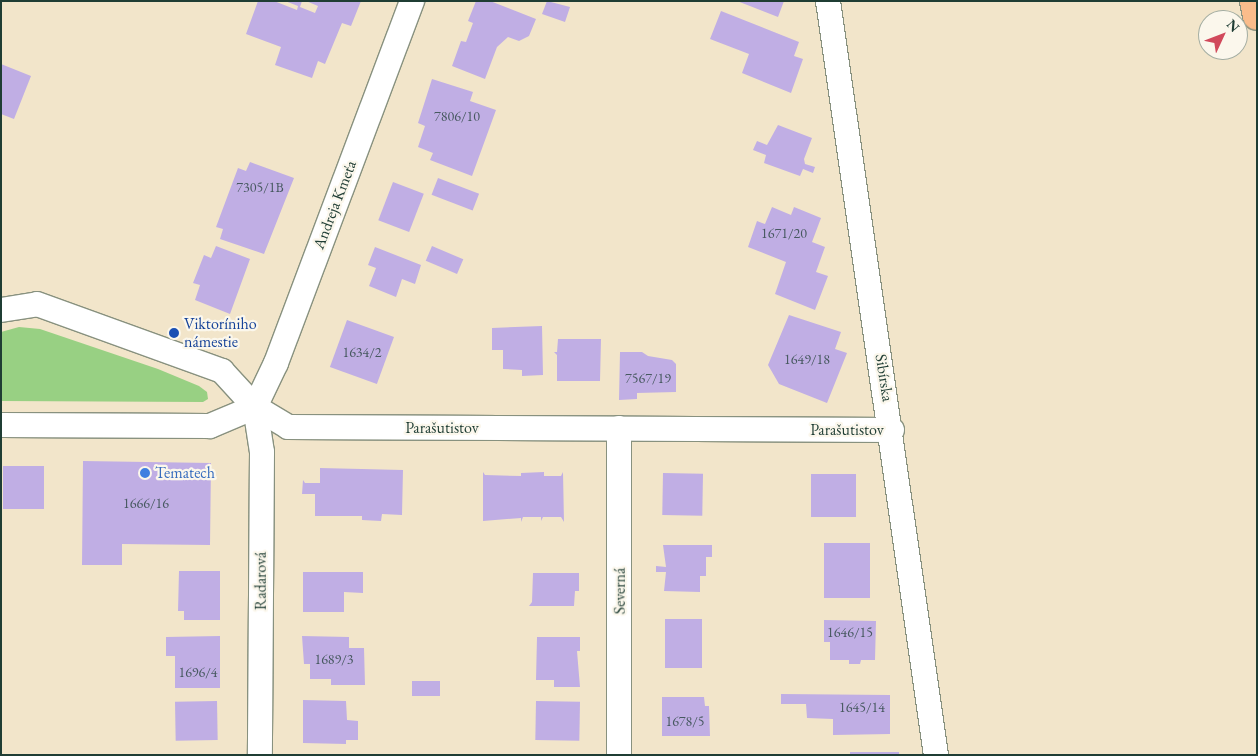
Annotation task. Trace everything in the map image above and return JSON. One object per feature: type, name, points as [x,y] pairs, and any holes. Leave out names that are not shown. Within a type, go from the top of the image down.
[{"type":"main road","points":[[1254,1],[1257,16]]},
{"type":"street","name":"Andreja Kmeťa","points":[[255,407],[276,363],[412,1]]},
{"type":"street","name":"Sibírska","points":[[828,1],[892,430],[936,755]]},
{"type":"street","points":[[1,310],[37,304],[222,371],[255,407],[210,426],[1,425]]},
{"type":"street","name":"Parašutistov","points":[[255,407],[288,427],[892,430]]},
{"type":"street","name":"Radarová","points":[[255,407],[262,452],[260,755]]},
{"type":"street","name":"Severná","points":[[619,428],[619,755]]},
{"type":"green space","points":[[19,327],[40,329],[158,369],[199,386],[207,392],[208,399],[203,402],[1,401],[1,332]]},
{"type":"building","points":[[258,1],[274,1],[297,10],[298,6],[285,1],[302,1],[300,7],[315,13],[318,6],[306,1],[361,1],[351,26],[342,23],[325,64],[318,61],[312,78],[275,65],[281,47],[246,34]]},
{"type":"building","points":[[476,1],[490,1],[536,19],[529,36],[519,41],[508,37],[497,47],[485,79],[452,66],[461,41],[466,42],[473,23],[468,21]]},
{"type":"building","points":[[547,1],[570,7],[565,22],[542,14]]},
{"type":"building","points":[[737,1],[784,1],[778,17]]},
{"type":"building","points":[[721,11],[799,42],[794,56],[803,59],[791,93],[742,73],[749,54],[710,39]]},
{"type":"building","points":[[1,64],[31,76],[14,119],[1,114]]},
{"type":"building","points":[[432,79],[473,92],[470,101],[496,110],[472,176],[430,160],[433,153],[418,147],[425,126],[418,123]]},
{"type":"building","points":[[778,125],[812,138],[804,159],[805,164],[815,167],[813,173],[803,169],[800,176],[764,163],[766,155],[753,150],[757,141],[767,145]]},
{"type":"building","points":[[250,162],[294,178],[264,254],[220,239],[223,229],[216,227],[238,168],[246,171]]},
{"type":"building","points":[[438,178],[479,194],[473,211],[432,195]]},
{"type":"building","points":[[393,182],[424,194],[409,232],[378,220]]},
{"type":"building","points":[[772,207],[791,215],[794,207],[821,218],[812,242],[825,247],[816,272],[828,276],[815,310],[775,294],[786,262],[748,247],[757,221],[765,224]]},
{"type":"building","points":[[216,246],[250,259],[230,314],[195,300],[200,285],[193,283],[204,255],[211,258]]},
{"type":"building","points":[[432,246],[463,259],[457,274],[426,261]]},
{"type":"building","points":[[375,247],[421,265],[415,284],[402,279],[396,297],[369,286],[376,268],[368,265]]},
{"type":"building","points":[[789,315],[841,332],[835,349],[847,353],[827,403],[779,384],[768,365]]},
{"type":"building","points":[[347,320],[394,337],[377,384],[330,367]]},
{"type":"building","points":[[542,326],[543,375],[522,376],[522,370],[503,369],[503,350],[492,350],[492,328]]},
{"type":"building","points":[[558,339],[601,339],[600,381],[557,381],[557,355],[554,352],[557,352]]},
{"type":"building","points":[[620,352],[642,352],[648,356],[672,360],[676,364],[676,392],[637,393],[637,399],[619,400]]},
{"type":"building","points":[[83,461],[211,463],[210,545],[122,544],[122,565],[82,565]]},
{"type":"building","points":[[3,466],[44,466],[44,509],[3,509]]},
{"type":"building","points":[[320,468],[403,470],[402,515],[382,514],[381,521],[362,520],[362,516],[315,516],[315,494],[302,494],[303,480],[305,483],[320,483]]},
{"type":"building","points":[[483,472],[485,475],[521,476],[521,473],[544,472],[544,476],[561,476],[563,472],[564,522],[561,517],[543,517],[541,521],[541,517],[523,517],[521,522],[521,518],[483,521]]},
{"type":"building","points":[[663,473],[703,474],[702,516],[662,515]]},
{"type":"building","points":[[811,474],[856,474],[856,517],[811,517]]},
{"type":"building","points":[[824,543],[870,543],[870,598],[824,598]]},
{"type":"building","points":[[663,545],[712,545],[712,557],[706,557],[706,576],[700,576],[700,592],[664,591],[666,572],[656,572],[656,566],[666,567]]},
{"type":"building","points":[[179,571],[220,571],[220,620],[184,620],[184,611],[178,611]]},
{"type":"building","points":[[303,572],[363,572],[363,593],[344,592],[344,612],[303,612]]},
{"type":"building","points":[[533,573],[579,573],[579,591],[575,591],[574,606],[529,606],[532,602]]},
{"type":"building","points":[[665,619],[702,619],[702,668],[665,668]]},
{"type":"building","points":[[824,620],[876,621],[875,660],[861,660],[860,664],[849,664],[849,660],[830,660],[830,642],[824,642]]},
{"type":"building","points":[[220,636],[220,688],[175,688],[175,656],[166,656],[166,637]]},
{"type":"building","points":[[302,636],[349,637],[349,648],[364,648],[365,685],[331,685],[331,679],[310,679],[310,664],[304,664]]},
{"type":"building","points":[[537,637],[580,637],[580,651],[577,651],[580,687],[554,687],[554,680],[536,680]]},
{"type":"building","points":[[412,681],[440,681],[440,696],[412,696]]},
{"type":"building","points":[[781,694],[890,695],[890,734],[833,735],[833,719],[807,718],[806,704],[781,704]]},
{"type":"building","points":[[662,697],[704,697],[705,706],[709,706],[710,736],[662,736]]},
{"type":"building","points":[[303,700],[346,701],[347,720],[358,721],[358,740],[346,740],[346,744],[303,743]]},
{"type":"building","points":[[217,701],[218,740],[176,741],[175,702]]},
{"type":"building","points":[[536,701],[580,702],[579,741],[535,740]]},
{"type":"building","points":[[850,752],[899,752],[899,755],[850,755]]},
{"type":"place","name":"Viktoríniho námestie","points":[[174,333]]},
{"type":"place","name":"Tematech","points":[[145,473]]}]
